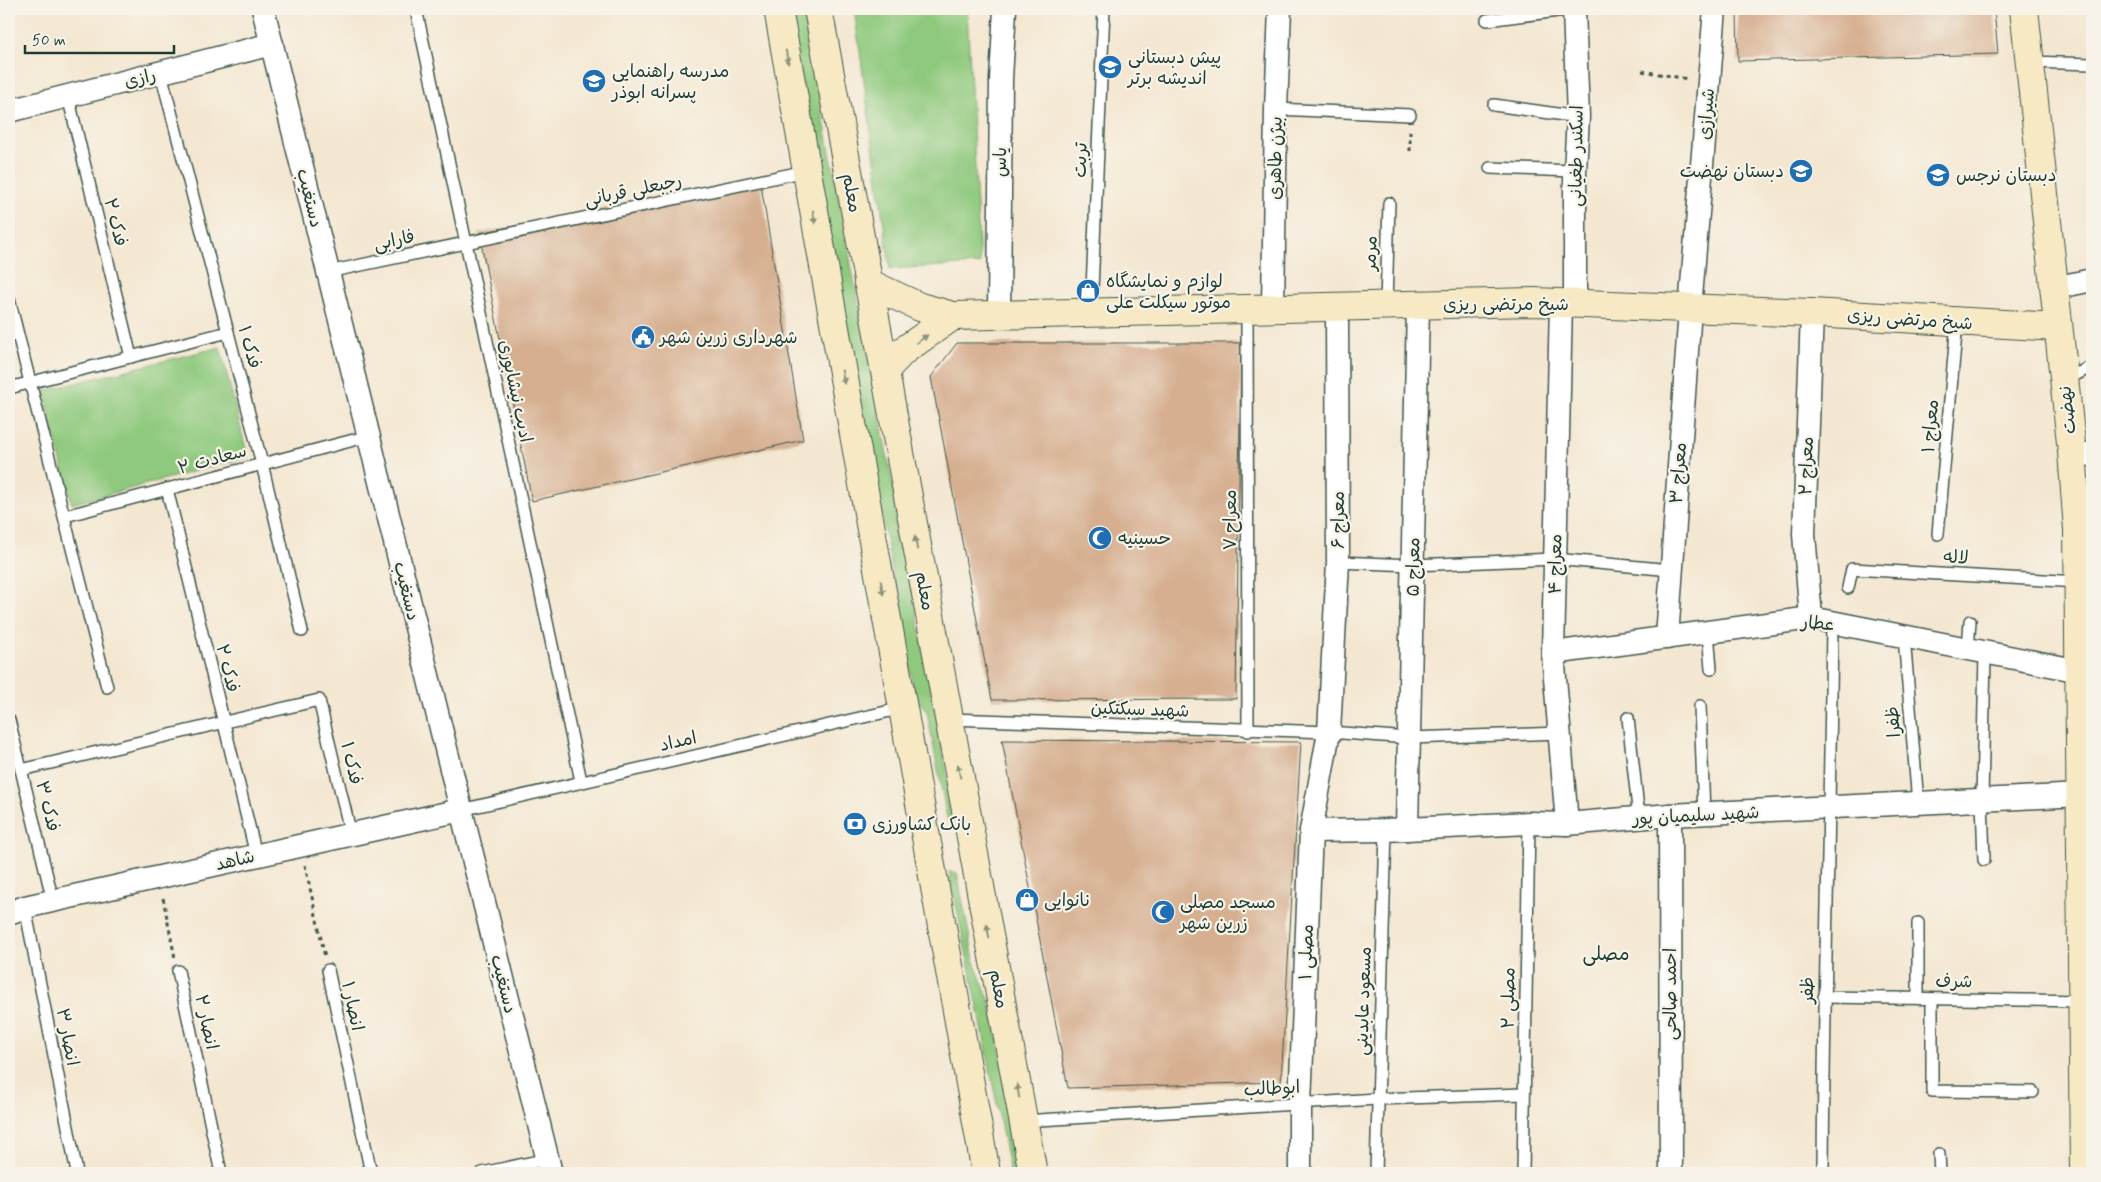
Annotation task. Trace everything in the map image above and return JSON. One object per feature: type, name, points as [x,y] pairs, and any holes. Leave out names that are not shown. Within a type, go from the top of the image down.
[{"type":"street","name":"دستغیب","points":[[263,9],[550,1166]]},
{"type":"street","points":[[778,9],[986,1173]]},
{"type":"street","name":"معلم","points":[[818,9],[1033,1173]]},
{"type":"street","name":"یاس","points":[[999,315],[1001,79],[1005,9]]},
{"type":"street","name":"بیژن طاهری","points":[[1260,308],[1276,109],[1280,9]]},
{"type":"street","name":"اسکندر طغیانی","points":[[1568,303],[1578,117],[1574,9]]},
{"type":"street","name":"شیرازی","points":[[1690,309],[1715,9]]},
{"type":"street","name":"نهضت","points":[[2024,9],[2064,381],[2082,454],[2078,530],[2080,671],[2086,720],[2081,796],[2084,1002],[2088,1060],[2084,1173]]},
{"type":"street","name":"رازی","points":[[9,111],[272,44]]},
{"type":"street","points":[[2054,288],[2092,280]]},
{"type":"street","name":"شیخ مرتضی ریزی","points":[[868,283],[920,307],[953,316],[1534,302],[1812,313],[2058,327]]},
{"type":"street","name":"معراج ۴","points":[[1567,824],[1553,653],[1555,559],[1568,303]]},
{"type":"street","name":"معراج ۵","points":[[1396,829],[1409,738],[1418,304]]},
{"type":"street","name":"معراج ۶","points":[[1329,732],[1338,562],[1337,307]]},
{"type":"street","name":"معراج ۳","points":[[1667,638],[1690,309]]},
{"type":"street","name":"معراج ۲","points":[[1811,618],[1804,534],[1812,313]]},
{"type":"street","points":[[885,370],[903,351],[953,316]]},
{"type":"street","name":"عطار","points":[[1553,653],[1811,618],[2080,671]]},
{"type":"street","name":"مصلی ۱","points":[[1300,1173],[1300,1104],[1311,831],[1329,732]]},
{"type":"street","name":"شهید سلیمیان پور","points":[[1311,831],[1396,829],[1529,822],[1567,824],[1670,815],[2081,796]]},
{"type":"street","name":"شاهد","points":[[17,910],[461,810]]},
{"type":"street","name":"احمد صالحی","points":[[1670,815],[1671,1173]]},
{"type":"street","points":[[926,838],[969,828]]},
{"type":"lane","name":"ادیب نیشابوری","points":[[416,9],[581,781]]},
{"type":"lane","name":"تربت","points":[[1091,313],[1104,9]]},
{"type":"lane","points":[[1486,20],[1574,9]]},
{"type":"lane","points":[[2030,62],[2092,64]]},
{"type":"lane","name":"فدک ۱","points":[[161,73],[262,464],[302,631]]},
{"type":"lane","name":"فدک ۲","points":[[68,96],[131,357]]},
{"type":"lane","points":[[1494,105],[1578,117]]},
{"type":"lane","points":[[1276,109],[1410,115]]},
{"type":"lane","points":[[1490,168],[1575,171]]},
{"type":"lane","name":"رجبعلی قربانی","points":[[467,243],[806,172]]},
{"type":"lane","name":"مرمر","points":[[1386,306],[1389,203]]},
{"type":"lane","name":"فارابی","points":[[328,272],[467,243]]},
{"type":"lane","points":[[9,299],[107,687]]},
{"type":"lane","name":"معراح ۷","points":[[1248,731],[1260,308]]},
{"type":"lane","name":"معراج ۱","points":[[1938,534],[1957,322]]},
{"type":"lane","points":[[9,388],[228,332]]},
{"type":"lane","points":[[2064,381],[2092,366]]},
{"type":"lane","name":"سعادت ۲","points":[[65,516],[369,436]]},
{"type":"lane","name":"فدک ۲","points":[[167,489],[256,856]]},
{"type":"lane","points":[[1338,562],[1413,565],[1555,559],[1671,570]]},
{"type":"lane","name":"لاله","points":[[1848,588],[1852,569],[2079,582]]},
{"type":"lane","points":[[1970,621],[1976,651],[1984,860]]},
{"type":"lane","name":"ظفر","points":[[1823,1173],[1824,997],[1830,808],[1832,623]]},
{"type":"lane","points":[[1708,632],[1711,669]]},
{"type":"lane","name":"ظفرا","points":[[1904,637],[1918,803]]},
{"type":"lane","name":"فدک ۱","points":[[224,723],[319,700],[351,834]]},
{"type":"lane","points":[[1700,706],[1704,814]]},
{"type":"lane","name":"امداد","points":[[461,810],[903,708]]},
{"type":"lane","points":[[1628,718],[1639,818]]},
{"type":"lane","name":"شهید سبکتکین","points":[[949,719],[1248,731],[1329,732],[1409,738],[1560,733]]},
{"type":"lane","name":"فدک ۳","points":[[9,720],[53,901]]},
{"type":"lane","points":[[21,770],[224,723]]},
{"type":"lane","name":"مصلی ۲","points":[[1523,1173],[1529,822]]},
{"type":"lane","name":"مسعود عابدینی","points":[[1376,1173],[1377,1099],[1396,829]]},
{"type":"lane","name":"انصار ۳","points":[[17,910],[77,1173]]},
{"type":"lane","points":[[1918,923],[1918,998]]},
{"type":"lane","name":"انصار ۲","points":[[178,970],[221,1173]]},
{"type":"lane","name":"انصار ۱","points":[[328,970],[372,1173]]},
{"type":"lane","name":"شرف","points":[[1824,997],[2084,1002]]},
{"type":"lane","points":[[1932,998],[1932,1091],[2033,1092]]},
{"type":"lane","name":"ابوطالب","points":[[1023,1121],[1377,1099],[1523,1094]]},
{"type":"lane","points":[[1939,1154],[1940,1173]]},
{"type":"lane","points":[[482,1173],[550,1166]]},
{"type":"path","points":[[1642,71],[1708,82]]},
{"type":"path","points":[[1410,115],[1410,151]]},
{"type":"path","name":"انصار ۱","points":[[301,846],[328,970]]},
{"type":"path","points":[[159,877],[178,970]]},
{"type":"green space","points":[[789,9],[803,9],[956,822],[948,823],[927,712],[915,696]]},
{"type":"green space","points":[[854,9],[967,9],[980,264],[890,269]]},
{"type":"green space","points":[[220,347],[248,457],[72,504],[43,391]]},
{"type":"green space","points":[[949,872],[957,873],[975,965],[990,1001],[1024,1173],[1010,1173],[980,1017]]},
{"type":"building","points":[[1737,9],[1994,9],[1998,54],[1738,61]]},
{"type":"building","name":"شهرداری زرین شهر","points":[[760,179],[803,440],[532,501],[479,233]]},
{"type":"building","name":"حسینیه","points":[[957,343],[1241,343],[1236,699],[992,700],[931,377]]},
{"type":"building","name":"مسجد مصلی زرین شهر","points":[[1002,740],[1301,742],[1281,1082],[1068,1088]]},
{"type":"place","name":"پیش دبستانی اندیشه برتر","points":[[1110,67]]},
{"type":"place","name":"مدرسه راهنمایی پسرانه ابوذر","points":[[594,81]]},
{"type":"place","name":"دبستان نهضت","points":[[1801,171]]},
{"type":"place","name":"دبستان نرجس","points":[[1938,175]]},
{"type":"place","name":"لوازم و نمایشگاه موتور سیکلت علی","points":[[1088,291]]},
{"type":"place","name":"شهرداری زرین شهر","points":[[643,337]]},
{"type":"place","name":"حسینیه","points":[[1100,538]]},
{"type":"place","name":"بانک کشاورزی","points":[[855,824]]},
{"type":"place","name":"نانوایی","points":[[1027,900]]},
{"type":"place","name":"مسجد مصلی زرین شهر","points":[[1163,912]]},
{"type":"district","name":"مصلی","points":[[1606,953]]}]
